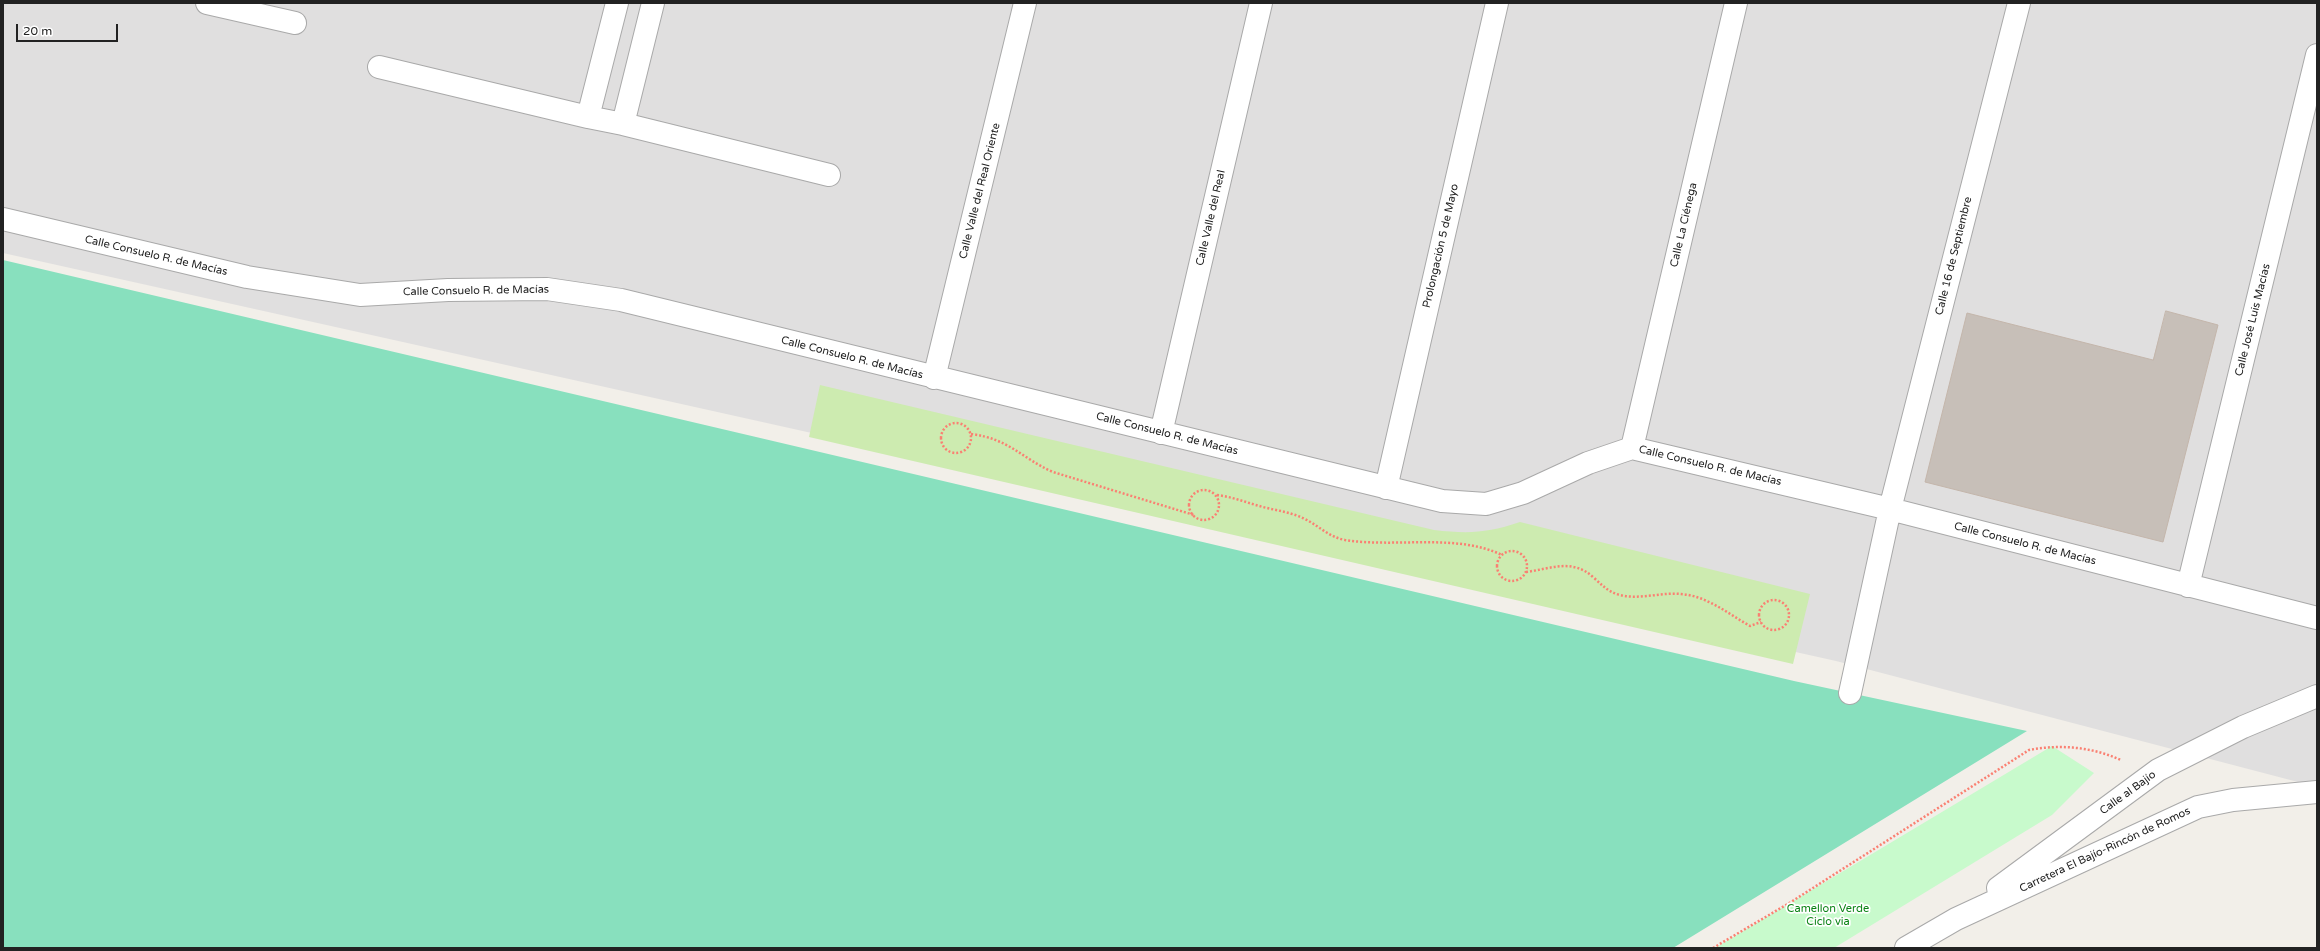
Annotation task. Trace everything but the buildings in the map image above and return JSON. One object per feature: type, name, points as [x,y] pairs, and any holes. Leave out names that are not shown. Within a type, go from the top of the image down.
[{"type":"street","points":[[207,3],[295,23]]},
{"type":"street","points":[[588,117],[616,3]]},
{"type":"street","points":[[623,124],[653,3]]},
{"type":"street","name":"Calle Valle del Real Oriente","points":[[934,378],[1025,3]]},
{"type":"street","name":"Calle Valle del Real","points":[[1161,433],[1261,3]]},
{"type":"street","name":"Prolongación 5 de Mayo","points":[[1386,488],[1497,3]]},
{"type":"street","name":"Calle La Ciénega","points":[[1632,448],[1736,3]]},
{"type":"street","name":"Calle 16 de Septiembre","points":[[1850,693],[1890,509],[2019,3]]},
{"type":"street","name":"Calle José Luis Macías","points":[[2188,586],[2317,54]]},
{"type":"street","points":[[379,66],[829,175]]},
{"type":"street","name":"Calle Consuelo R. de Macías","points":[[3,219],[247,277],[360,295],[448,290],[547,289],[622,300],[934,378],[1442,501],[1486,504],[1523,493],[1588,463],[1632,448],[1890,509],[2317,618]]},
{"type":"street","name":"Calle al Bajío","points":[[1956,919],[2152,775],[2242,727],[2317,696]]},
{"type":"street","name":"Carretera El Bajío-Rincón de Romos","points":[[1906,948],[1956,919],[2160,823],[2198,807],[2233,800],[2317,792]]},
{"type":"path","points":[[971,434],[970,444],[959,454],[946,449],[941,441],[943,431],[955,423],[965,426],[971,434],[989,437],[1013,447],[1041,467],[1053,472],[1207,520],[1216,514],[1220,505],[1217,496]]},
{"type":"path","points":[[1194,516],[1189,502],[1198,490],[1208,490],[1217,496],[1306,519],[1330,535],[1344,539],[1383,544],[1433,541],[1485,549],[1502,555],[1511,551],[1521,554],[1527,562],[1526,572]]},
{"type":"path","points":[[1502,555],[1497,568],[1502,577],[1515,582],[1526,572],[1560,565],[1571,566],[1582,569],[1610,592],[1620,595],[1632,597],[1680,594],[1693,596],[1704,599],[1750,626],[1761,622]]},
{"type":"path","points":[[1769,601],[1778,601],[1786,607],[1789,616],[1782,628],[1773,630],[1764,626],[1761,622],[1759,618],[1761,608],[1769,601]]},
{"type":"path","points":[[1712,948],[1791,902],[2030,750],[2052,746],[2077,748],[2116,758],[2152,775]]},
{"type":"shaded area","points":[[3,3],[2317,3],[2317,787],[1836,661],[3,253]]},
{"type":"green space","points":[[3,260],[1794,681],[2027,731],[1673,948],[3,948]]},
{"type":"green space","points":[[820,385],[1434,530],[1478,532],[1520,522],[1810,594],[1793,664],[809,437]]},
{"type":"green space","name":"Camellon Verde Ciclo via","points":[[2052,746],[2094,773],[2052,815],[1834,948],[1715,948]]}]
